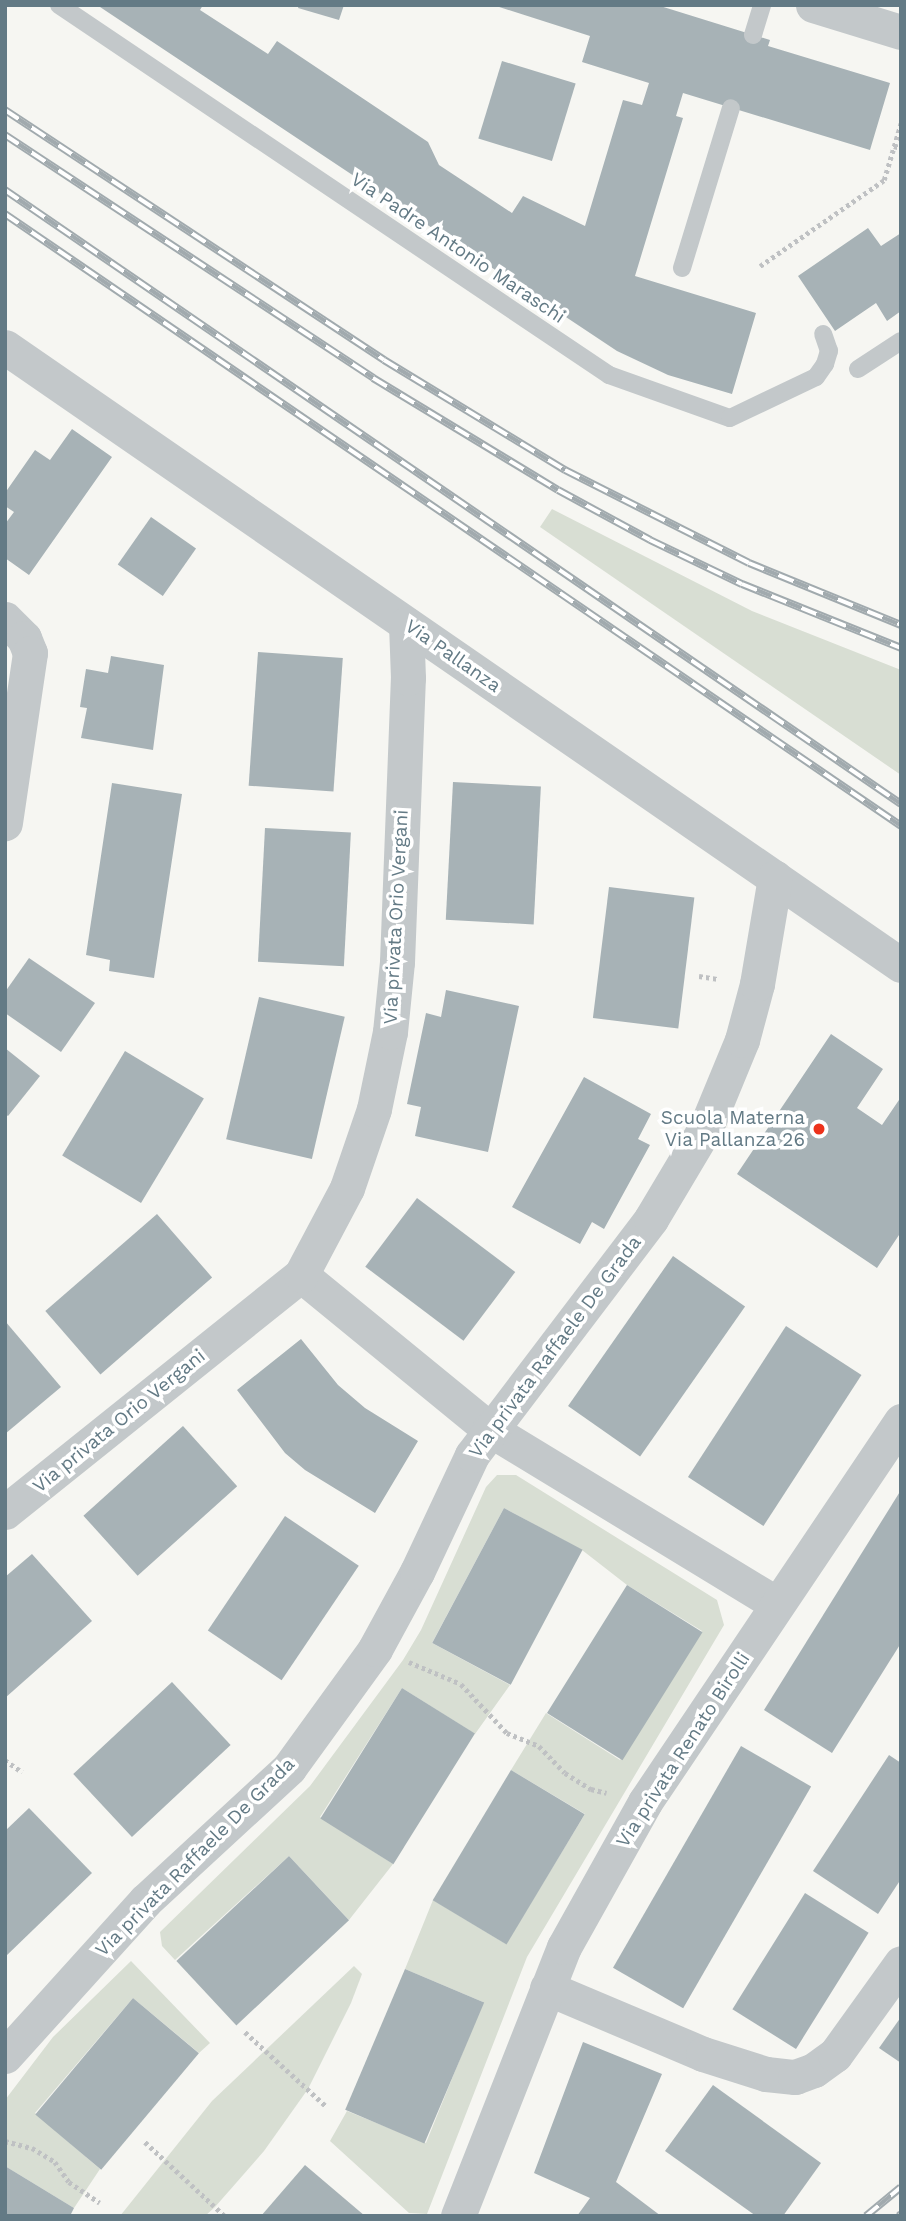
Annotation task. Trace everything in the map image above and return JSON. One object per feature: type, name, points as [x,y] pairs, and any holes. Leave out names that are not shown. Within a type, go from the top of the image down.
[{"type":"street","points":[[813,5],[901,32]]},
{"type":"street","name":"Via Pallanza","points":[[5,347],[901,965]]},
{"type":"street","name":"Via privata Orio Vergani","points":[[5,1512],[301,1275],[347,1188],[374,1109],[390,1032],[397,962],[408,678],[406,624]]},
{"type":"street","points":[[5,823],[30,653],[15,629]]},
{"type":"street","name":"Via privata Raffaele De Grada","points":[[5,2056],[145,1901],[289,1768],[375,1649],[416,1572],[472,1455],[489,1429],[581,1314],[651,1219],[707,1125],[742,1040],[757,984],[775,878]]},
{"type":"street","points":[[301,1275],[489,1429],[778,1604]]},
{"type":"street","name":"Via privata Renato Birolli","points":[[458,2216],[564,1947],[645,1802],[901,1421]]},
{"type":"street","points":[[547,1988],[703,2054],[766,2074],[794,2077],[814,2070],[835,2055],[901,1963]]},
{"type":"lane","name":"Via Padre Antonio Maraschi","points":[[59,5],[609,375],[730,418],[816,377],[825,364],[829,351],[823,334]]},
{"type":"lane","points":[[753,35],[762,5]]},
{"type":"lane","points":[[682,268],[731,108]]},
{"type":"lane","points":[[858,369],[901,341]]},
{"type":"path","points":[[760,266],[884,180],[901,123]]},
{"type":"path","points":[[894,146],[901,148]]},
{"type":"path","points":[[375,1649],[461,1684],[507,1733],[540,1746],[565,1773],[591,1789],[645,1802]]},
{"type":"path","points":[[5,1760],[22,1772]]},
{"type":"path","points":[[246,2032],[327,2107]]},
{"type":"path","points":[[5,2141],[32,2148],[55,2162],[69,2182],[100,2203]]},
{"type":"path","points":[[145,2142],[225,2216]]},
{"type":"shaded area","points":[[552,509],[752,611],[901,670],[901,775],[540,527]]},
{"type":"shaded area","points":[[497,1475],[516,1475],[717,1600],[724,1625],[527,1957],[427,2214],[409,2213],[330,2141],[347,2111],[426,2143],[483,2002],[405,1969],[433,1900],[506,1944],[585,1814],[511,1770],[546,1713],[620,1760],[702,1631],[627,1585],[582,1550],[504,1508],[432,1643],[510,1685],[475,1734],[402,1688],[320,1817],[393,1864],[349,1920],[289,1856],[175,1960],[162,1946],[160,1932],[310,1786],[403,1660],[421,1630],[486,1487]]},
{"type":"shaded area","points":[[131,1961],[210,2043],[199,2053],[133,1998],[35,2113],[100,2169],[74,2208],[5,2166],[5,2100],[53,2037]]},
{"type":"shaded area","points":[[354,1966],[362,1974],[351,2003],[308,2089],[264,2151],[215,2207],[205,2216],[120,2216],[212,2101]]},
{"type":"building","points":[[97,5],[203,5],[200,10],[268,54],[277,41],[428,142],[439,165],[512,213],[523,196],[585,226],[623,100],[642,105],[649,83],[582,62],[590,36],[493,5],[657,5],[770,40],[768,46],[890,83],[870,150],[683,93],[676,116],[683,118],[635,276],[756,313],[732,394],[668,375],[617,351]]},
{"type":"building","points":[[299,5],[344,5],[339,20],[298,8]]},
{"type":"building","points":[[502,61],[576,84],[552,161],[478,138]]},
{"type":"building","points":[[868,228],[881,246],[901,233],[901,311],[887,321],[876,303],[835,331],[798,276]]},
{"type":"building","points":[[72,429],[112,457],[29,575],[5,558],[5,524],[14,512],[5,506],[5,493],[35,450],[50,460]]},
{"type":"building","points":[[151,517],[196,549],[163,596],[118,565]]},
{"type":"building","points":[[258,652],[343,658],[333,792],[249,786]]},
{"type":"building","points":[[111,656],[164,665],[153,750],[81,738],[87,708],[80,707],[86,669],[108,673]]},
{"type":"building","points":[[453,782],[541,787],[534,924],[446,920]]},
{"type":"building","points":[[112,783],[182,794],[154,978],[109,971],[110,960],[86,955]]},
{"type":"building","points":[[265,828],[351,833],[344,966],[258,962]]},
{"type":"building","points":[[609,887],[694,897],[678,1028],[593,1018]]},
{"type":"building","points":[[29,958],[95,1003],[61,1052],[5,1013],[5,992]]},
{"type":"building","points":[[446,990],[519,1006],[488,1152],[415,1136],[421,1107],[407,1104],[426,1013],[441,1017]]},
{"type":"building","points":[[259,997],[345,1017],[312,1159],[226,1139]]},
{"type":"building","points":[[831,1034],[883,1069],[857,1108],[882,1125],[901,1097],[901,1232],[877,1268],[737,1174]]},
{"type":"building","points":[[5,1048],[40,1076],[8,1116],[5,1114]]},
{"type":"building","points":[[125,1051],[204,1098],[141,1203],[62,1156]]},
{"type":"building","points":[[584,1077],[651,1114],[638,1139],[650,1145],[604,1229],[592,1222],[580,1244],[512,1207]]},
{"type":"building","points":[[417,1198],[515,1272],[463,1341],[365,1267]]},
{"type":"building","points":[[157,1214],[212,1277],[100,1374],[45,1311]]},
{"type":"building","points":[[673,1256],[745,1306],[640,1456],[568,1406]]},
{"type":"building","points":[[5,1321],[61,1387],[5,1434]]},
{"type":"building","points":[[786,1326],[861,1375],[763,1526],[688,1477]]},
{"type":"building","points":[[301,1339],[338,1385],[365,1408],[418,1441],[375,1513],[305,1470],[285,1453],[237,1390]]},
{"type":"building","points":[[183,1426],[237,1486],[138,1576],[83,1516]]},
{"type":"building","points":[[901,1490],[901,1643],[832,1753],[764,1710]]},
{"type":"building","points":[[504,1508],[583,1550],[511,1685],[432,1643]]},
{"type":"building","points":[[285,1516],[359,1566],[282,1680],[208,1630]]},
{"type":"building","points":[[32,1554],[92,1621],[5,1698],[5,1577]]},
{"type":"building","points":[[627,1585],[702,1632],[622,1760],[547,1713]]},
{"type":"building","points":[[172,1682],[231,1745],[132,1837],[73,1774]]},
{"type":"building","points":[[402,1688],[475,1734],[393,1864],[320,1819]]},
{"type":"building","points":[[741,1746],[811,1786],[683,2008],[613,1968]]},
{"type":"building","points":[[889,1755],[901,1763],[901,1879],[878,1914],[813,1871]]},
{"type":"building","points":[[511,1770],[585,1814],[506,1945],[433,1900]]},
{"type":"building","points":[[29,1808],[92,1873],[5,1957],[5,1831]]},
{"type":"building","points":[[289,1856],[349,1920],[236,2025],[176,1961]]},
{"type":"building","points":[[805,1893],[869,1933],[796,2049],[732,2009]]},
{"type":"building","points":[[405,1969],[484,2003],[424,2143],[345,2110]]},
{"type":"building","points":[[133,1998],[199,2053],[101,2170],[35,2114]]},
{"type":"building","points":[[901,2017],[901,2063],[879,2048]]},
{"type":"building","points":[[583,2042],[662,2074],[616,2182],[661,2216],[577,2216],[590,2198],[534,2173]]},
{"type":"building","points":[[713,2085],[821,2163],[783,2216],[756,2216],[665,2151]]},
{"type":"building","points":[[305,2165],[365,2216],[261,2216]]},
{"type":"building","points":[[5,2166],[74,2208],[70,2216],[5,2216]]},
{"type":"railway","points":[[5,110],[384,360],[565,470],[749,563],[901,625]]},
{"type":"railway","points":[[5,135],[373,378],[558,490],[650,540],[742,584],[901,648]]},
{"type":"railway","points":[[5,190],[901,804]]},
{"type":"railway","points":[[5,214],[901,826]]},
{"type":"railway","points":[[866,2216],[901,2187]]},
{"type":"place","name":"Scuola Materna Via Pallanza 26","points":[[819,1129]]}]
